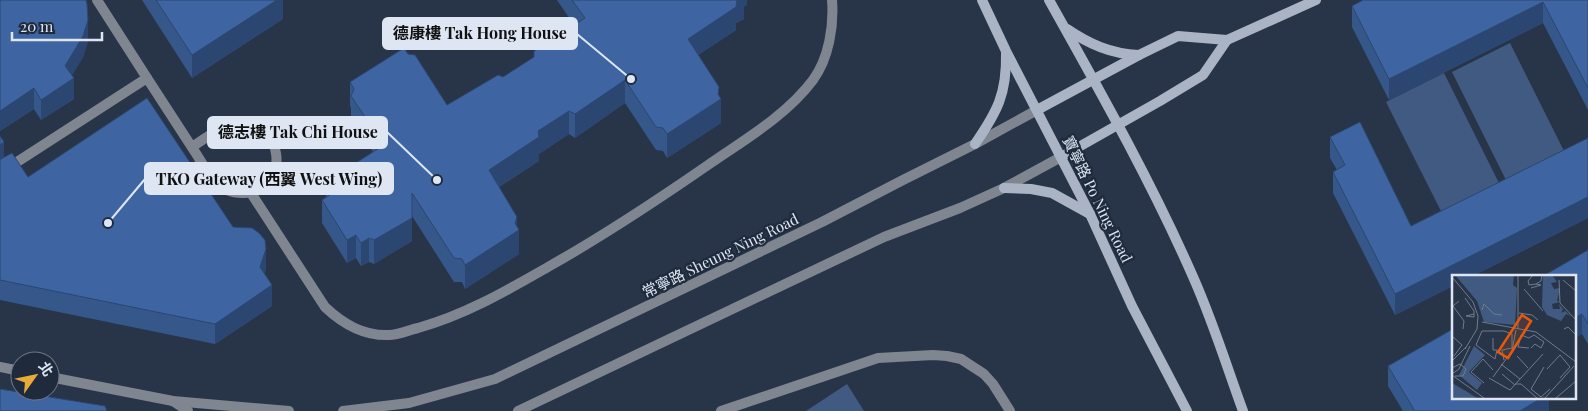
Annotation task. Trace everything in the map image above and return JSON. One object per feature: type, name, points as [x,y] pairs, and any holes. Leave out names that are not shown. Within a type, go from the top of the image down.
[{"type":"main road","name":"寶寧路 Po Ning Road","points":[[982,0],[1006,51],[1090,214],[1132,306],[1186,411]]},
{"type":"main road","points":[[1049,0],[1066,28],[1146,178],[1195,281],[1243,411]]},
{"type":"main road","points":[[1061,157],[1203,75],[1227,40],[1316,0]]},
{"type":"main road","points":[[1066,28],[1098,47],[1115,52],[1138,55]]},
{"type":"main road","name":"常寧路 Sheung Ning Road","points":[[1037,110],[1138,55],[1178,36],[1227,40]]},
{"type":"main road","points":[[975,144],[995,114],[1002,95],[1007,72],[1006,51]]},
{"type":"main road","points":[[1004,188],[1030,189],[1052,193],[1090,214]]},
{"type":"street","points":[[97,0],[212,178],[222,188],[237,194],[252,193],[264,187],[273,176],[277,164],[276,150],[271,138],[261,128],[248,123],[235,123],[223,128],[192,147]]},
{"type":"street","points":[[252,193],[325,307],[336,317],[362,331],[376,334],[391,335],[431,324],[470,310],[569,255],[689,178],[786,109],[815,77],[824,58],[831,36],[832,0]]},
{"type":"street","points":[[0,173],[148,78]]},
{"type":"street","name":"常寧路 Sheung Ning Road","points":[[343,411],[409,403],[495,379],[822,222],[975,144],[1037,110]]},
{"type":"street","points":[[518,411],[884,237],[960,208],[1004,188],[1061,157]]},
{"type":"street","points":[[721,411],[878,358],[933,355],[947,356],[973,365],[993,384],[1010,411]]},
{"type":"street","points":[[60,379],[172,401],[289,411]]},
{"type":"street","points":[[172,401],[188,411]]},
{"type":"shaded area","points":[[1510,43],[1570,163],[1512,192],[1452,72]]},
{"type":"shaded area","points":[[1444,73],[1507,199],[1449,227],[1386,102]]},
{"type":"shaded area","points":[[847,384],[864,411],[806,411]]},
{"type":"building","points":[[0,0],[86,0],[88,20],[83,36],[65,66],[74,78],[41,100],[34,88],[0,111]]},
{"type":"building","points":[[156,0],[277,0],[192,55]]},
{"type":"building","points":[[572,0],[737,0],[736,7],[688,39],[719,87],[718,94],[721,99],[667,134],[663,128],[656,127],[625,80],[575,114],[569,111],[538,131],[539,137],[489,170],[517,217],[515,223],[519,230],[465,265],[462,259],[454,258],[412,193],[412,218],[374,240],[369,238],[361,243],[356,235],[347,240],[322,200],[330,195],[326,189],[334,184],[334,177],[384,145],[351,96],[354,89],[350,82],[404,48],[408,54],[415,55],[447,105],[498,75],[503,77],[534,57],[534,51],[585,18]]},
{"type":"building","points":[[1363,0],[1588,0],[1588,88],[1543,2],[1389,79],[1352,6]]},
{"type":"building","points":[[147,98],[233,227],[252,228],[265,240],[266,249],[260,267],[272,285],[215,324],[0,280],[0,159],[12,153],[28,177]]},
{"type":"building","points":[[1360,122],[1411,226],[1588,138],[1588,197],[1395,294],[1333,172],[1345,165],[1330,137]]},
{"type":"building","points":[[0,136],[4,142],[0,145]]},
{"type":"building","points":[[1588,250],[1588,324],[1582,314],[1576,317],[1576,275],[1545,275]]},
{"type":"building","points":[[1452,330],[1452,398],[1541,398],[1520,411],[1415,411],[1388,366]]},
{"type":"building","points":[[0,389],[10,391],[10,401],[60,401],[60,399],[105,406],[107,411],[0,411]]},
{"type":"place","name":"德康樓 Tak Hong House","points":[[631,79]]},
{"type":"place","name":"德志樓 Tak Chi House","points":[[437,180]]},
{"type":"place","name":"TKO Gateway (西翼 West Wing)","points":[[108,223]]}]
